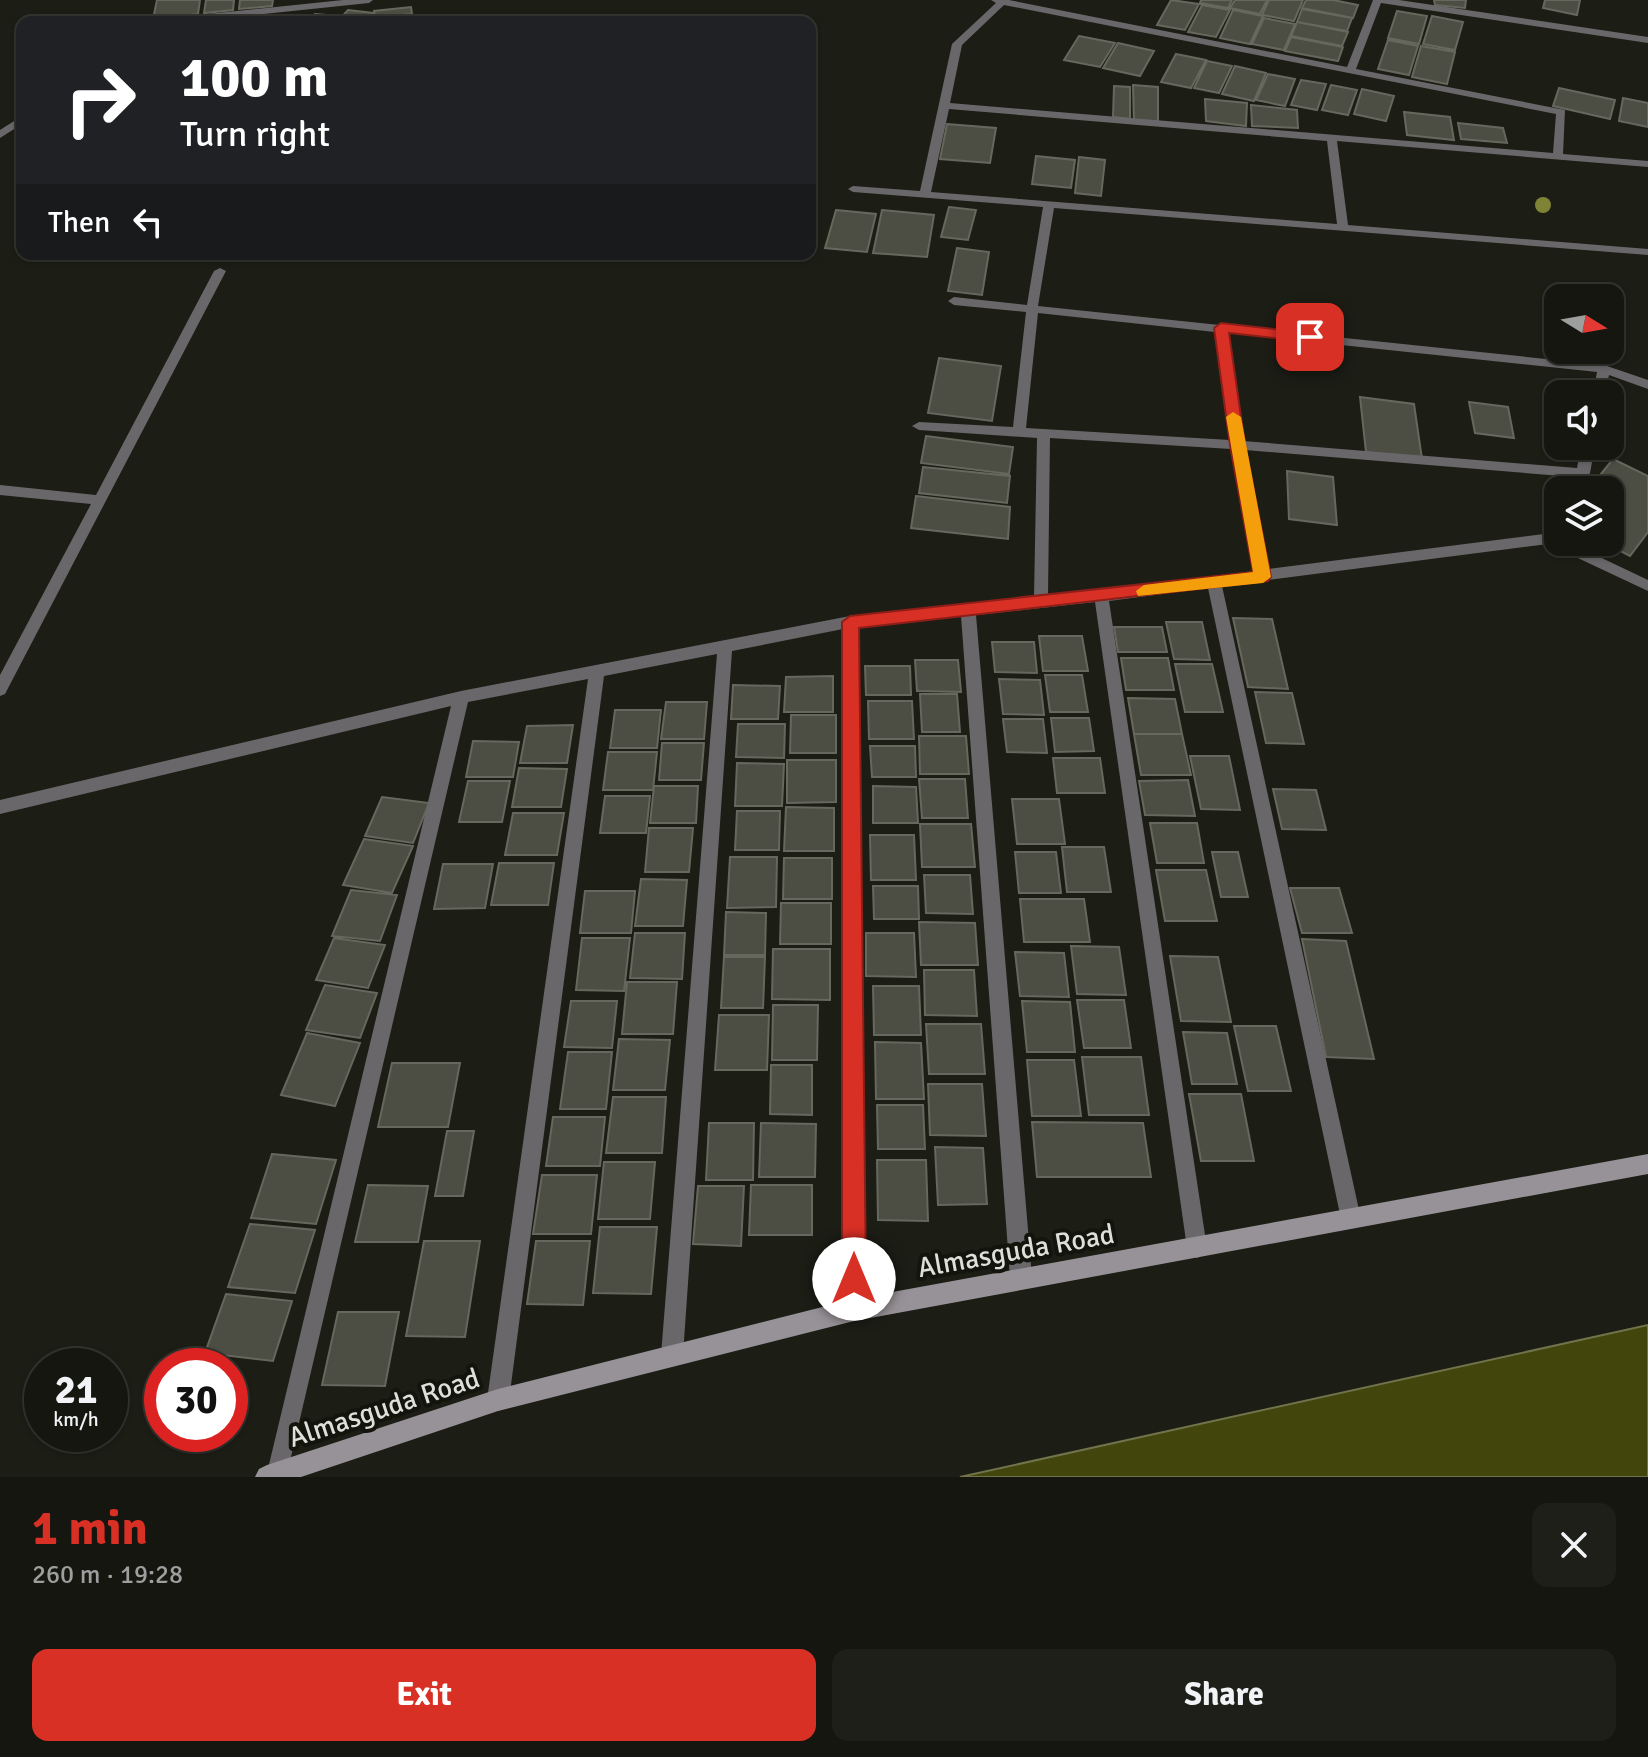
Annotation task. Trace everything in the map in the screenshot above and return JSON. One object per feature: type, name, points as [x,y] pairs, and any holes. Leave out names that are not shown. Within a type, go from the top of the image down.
[{"type":"street","points":[[222,16],[369,0]]},
{"type":"street","points":[[1351,69],[1379,0],[1648,40]]},
{"type":"street","points":[[925,194],[957,44],[1000,1],[1561,112],[1558,157]]},
{"type":"street","points":[[307,16],[315,7]]},
{"type":"street","points":[[945,106],[1648,164]]},
{"type":"street","points":[[1332,140],[1343,227]]},
{"type":"street","points":[[853,189],[1648,252]]},
{"type":"street","points":[[1019,433],[1032,309],[1049,203]]},
{"type":"street","points":[[0,690],[8,657],[100,500],[220,271]]},
{"type":"street","points":[[954,301],[1604,369],[1648,385]]},
{"type":"street","points":[[1221,328],[1237,445],[1263,577]]},
{"type":"street","points":[[1602,380],[1604,369]]},
{"type":"street","points":[[919,426],[1237,445],[1583,473]]},
{"type":"street","points":[[1041,601],[1044,434]]},
{"type":"street","points":[[1581,476],[1585,460]]},
{"type":"street","points":[[0,490],[100,500]]},
{"type":"street","points":[[0,807],[461,697],[850,622],[1214,583],[1544,540]]},
{"type":"street","points":[[1585,556],[1648,586]]},
{"type":"street","points":[[1214,583],[1351,1219]]},
{"type":"street","points":[[1101,596],[1197,1248]]},
{"type":"street","points":[[968,608],[1021,1277]]},
{"type":"street","points":[[850,622],[854,1310]]},
{"type":"street","points":[[672,1355],[725,646]]},
{"type":"street","points":[[498,1400],[597,671]]},
{"type":"street","points":[[271,1475],[461,697]]},
{"type":"street","name":"Almasguda Road","points":[[271,1475],[498,1400],[854,1310],[1648,1164]]},
{"type":"shaded area","points":[[1648,1325],[1648,1477],[960,1477]]},
{"type":"building","points":[[157,0],[200,0],[198,14],[154,16]]},
{"type":"building","points":[[206,0],[234,0],[233,10],[204,13]]},
{"type":"building","points":[[240,0],[273,0],[272,6],[239,9]]},
{"type":"building","points":[[1171,0],[1199,4],[1185,30],[1157,25]]},
{"type":"building","points":[[1201,0],[1232,0],[1228,8],[1200,3]]},
{"type":"building","points":[[1235,0],[1267,0],[1260,14],[1230,8]]},
{"type":"building","points":[[1269,0],[1303,0],[1294,21],[1262,15]]},
{"type":"building","points":[[1306,0],[1333,0],[1358,5],[1353,18],[1302,8]]},
{"type":"building","points":[[1434,0],[1466,0],[1465,8],[1435,5]]},
{"type":"building","points":[[1545,0],[1580,0],[1577,15],[1543,8]]},
{"type":"building","points":[[1202,5],[1230,10],[1216,37],[1188,32]]},
{"type":"building","points":[[411,7],[412,14],[375,16],[374,11]]},
{"type":"building","points":[[1302,9],[1352,18],[1347,31],[1297,22]]},
{"type":"building","points":[[348,10],[374,13],[371,16],[342,16]]},
{"type":"building","points":[[1233,10],[1263,16],[1250,44],[1220,38]]},
{"type":"building","points":[[1397,11],[1427,16],[1419,44],[1388,38]]},
{"type":"building","points":[[1432,16],[1463,22],[1455,50],[1423,44]]},
{"type":"building","points":[[1264,18],[1295,24],[1284,50],[1252,44]]},
{"type":"building","points":[[1297,22],[1348,32],[1342,46],[1291,36]]},
{"type":"building","points":[[1079,36],[1115,43],[1100,67],[1064,60]]},
{"type":"building","points":[[1291,37],[1343,47],[1338,61],[1285,51]]},
{"type":"building","points":[[1388,40],[1418,46],[1409,75],[1378,69]]},
{"type":"building","points":[[1118,43],[1154,51],[1140,76],[1103,68]]},
{"type":"building","points":[[1421,46],[1455,52],[1447,84],[1412,77]]},
{"type":"building","points":[[1176,54],[1206,60],[1191,88],[1161,82]]},
{"type":"building","points":[[1207,61],[1232,66],[1219,93],[1194,88]]},
{"type":"building","points":[[1235,66],[1266,73],[1254,101],[1222,94]]},
{"type":"building","points":[[1268,74],[1295,79],[1285,106],[1256,100]]},
{"type":"building","points":[[1301,80],[1326,84],[1317,110],[1291,105]]},
{"type":"building","points":[[1133,85],[1158,87],[1158,125],[1134,123]]},
{"type":"building","points":[[1331,85],[1357,90],[1348,115],[1322,110]]},
{"type":"building","points":[[1114,86],[1130,87],[1130,119],[1113,117]]},
{"type":"building","points":[[1559,88],[1615,100],[1610,119],[1553,106]]},
{"type":"building","points":[[1362,89],[1394,96],[1386,121],[1354,114]]},
{"type":"building","points":[[1623,98],[1648,103],[1648,127],[1619,121]]},
{"type":"building","points":[[1205,99],[1247,103],[1246,126],[1206,121]]},
{"type":"building","points":[[1251,105],[1297,110],[1298,128],[1252,126]]},
{"type":"building","points":[[1404,112],[1450,117],[1454,140],[1407,135]]},
{"type":"building","points":[[1458,123],[1503,128],[1507,143],[1461,139]]},
{"type":"building","points":[[947,124],[996,128],[990,163],[940,159]]},
{"type":"building","points":[[1036,156],[1075,160],[1071,188],[1032,184]]},
{"type":"building","points":[[1079,157],[1105,160],[1101,196],[1075,193]]},
{"type":"building","points":[[949,207],[976,210],[968,240],[941,237]]},
{"type":"building","points":[[836,210],[876,214],[867,252],[825,248]]},
{"type":"building","points":[[882,210],[934,215],[927,257],[873,253]]},
{"type":"building","points":[[957,248],[989,252],[982,295],[948,291]]},
{"type":"building","points":[[939,358],[1001,366],[992,421],[928,413]]},
{"type":"building","points":[[1360,397],[1414,404],[1422,459],[1366,452]]},
{"type":"building","points":[[1469,402],[1508,407],[1514,438],[1475,433]]},
{"type":"building","points":[[926,436],[1013,447],[1009,474],[921,463]]},
{"type":"building","points":[[1615,460],[1648,476],[1648,532],[1630,556],[1624,553],[1624,476],[1599,476]]},
{"type":"building","points":[[923,467],[1010,476],[1007,503],[919,493]]},
{"type":"building","points":[[1287,471],[1333,477],[1337,525],[1289,519]]},
{"type":"building","points":[[916,496],[1010,507],[1008,539],[911,528]]},
{"type":"building","points":[[1233,618],[1272,619],[1288,689],[1248,687]]},
{"type":"building","points":[[1166,622],[1202,622],[1210,660],[1174,659]]},
{"type":"building","points":[[1114,627],[1162,627],[1167,652],[1118,652]]},
{"type":"building","points":[[1039,636],[1082,636],[1088,671],[1043,671]]},
{"type":"building","points":[[992,642],[1034,642],[1037,673],[995,672]]},
{"type":"building","points":[[1121,658],[1168,658],[1174,690],[1126,690]]},
{"type":"building","points":[[915,660],[958,660],[961,692],[917,691]]},
{"type":"building","points":[[1175,664],[1212,664],[1223,712],[1185,712]]},
{"type":"building","points":[[865,666],[910,666],[911,695],[866,695]]},
{"type":"building","points":[[1045,675],[1082,675],[1088,712],[1050,712]]},
{"type":"building","points":[[833,676],[833,712],[784,712],[786,677]]},
{"type":"building","points":[[999,679],[1040,680],[1044,715],[1003,714]]},
{"type":"building","points":[[733,685],[780,686],[778,719],[731,719]]},
{"type":"building","points":[[1255,692],[1292,693],[1304,744],[1266,743]]},
{"type":"building","points":[[920,694],[957,694],[960,732],[922,732]]},
{"type":"building","points":[[1128,698],[1175,699],[1182,734],[1134,734]]},
{"type":"building","points":[[868,701],[912,701],[914,739],[869,739]]},
{"type":"building","points":[[666,702],[707,702],[704,739],[661,739]]},
{"type":"building","points":[[615,710],[661,710],[657,748],[610,748]]},
{"type":"building","points":[[791,715],[836,715],[836,753],[790,753]]},
{"type":"building","points":[[1051,718],[1089,718],[1094,751],[1055,752]]},
{"type":"building","points":[[1003,719],[1043,719],[1047,753],[1007,752]]},
{"type":"building","points":[[738,724],[785,724],[784,758],[736,757]]},
{"type":"building","points":[[573,725],[567,763],[520,763],[527,726]]},
{"type":"building","points":[[1134,734],[1182,734],[1191,775],[1141,775]]},
{"type":"building","points":[[919,736],[966,736],[969,774],[920,774]]},
{"type":"building","points":[[473,741],[519,742],[513,777],[466,777]]},
{"type":"building","points":[[662,743],[704,743],[701,780],[659,780]]},
{"type":"building","points":[[870,746],[915,746],[916,777],[872,777]]},
{"type":"building","points":[[608,752],[657,752],[653,790],[603,790]]},
{"type":"building","points":[[1190,756],[1229,756],[1240,810],[1201,809]]},
{"type":"building","points":[[1053,758],[1100,758],[1105,793],[1057,793]]},
{"type":"building","points":[[787,760],[836,760],[836,802],[787,803]]},
{"type":"building","points":[[737,763],[784,764],[782,806],[735,806]]},
{"type":"building","points":[[519,768],[567,769],[561,807],[512,807]]},
{"type":"building","points":[[919,779],[965,779],[968,818],[922,818]]},
{"type":"building","points":[[1188,780],[1195,816],[1145,815],[1139,781]]},
{"type":"building","points":[[468,781],[510,781],[502,822],[459,822]]},
{"type":"building","points":[[654,786],[698,786],[696,823],[650,823]]},
{"type":"building","points":[[873,786],[916,787],[918,823],[873,823]]},
{"type":"building","points":[[1273,789],[1316,790],[1326,830],[1282,829]]},
{"type":"building","points":[[605,796],[650,796],[646,833],[600,833]]},
{"type":"building","points":[[382,797],[429,803],[413,843],[365,836]]},
{"type":"building","points":[[1012,799],[1059,799],[1065,844],[1017,844]]},
{"type":"building","points":[[786,807],[834,808],[834,851],[784,851]]},
{"type":"building","points":[[737,811],[780,811],[779,850],[735,850]]},
{"type":"building","points":[[513,813],[564,813],[557,855],[505,855]]},
{"type":"building","points":[[1150,823],[1197,823],[1204,863],[1157,863]]},
{"type":"building","points":[[920,824],[971,824],[975,867],[922,867]]},
{"type":"building","points":[[649,828],[693,828],[689,872],[645,872]]},
{"type":"building","points":[[870,835],[914,835],[916,880],[871,880]]},
{"type":"building","points":[[364,839],[413,846],[392,893],[343,885]]},
{"type":"building","points":[[1062,847],[1104,847],[1111,892],[1067,892]]},
{"type":"building","points":[[1015,852],[1056,852],[1061,893],[1019,893]]},
{"type":"building","points":[[1212,852],[1238,852],[1248,897],[1221,897]]},
{"type":"building","points":[[730,857],[777,857],[776,907],[727,908]]},
{"type":"building","points":[[784,858],[832,858],[832,899],[783,899]]},
{"type":"building","points":[[499,863],[554,863],[548,905],[491,905]]},
{"type":"building","points":[[443,864],[493,864],[485,908],[434,909]]},
{"type":"building","points":[[1156,870],[1206,870],[1217,921],[1165,921]]},
{"type":"building","points":[[924,875],[970,875],[973,914],[926,913]]},
{"type":"building","points":[[641,879],[687,880],[683,926],[635,926]]},
{"type":"building","points":[[873,886],[918,886],[919,919],[874,919]]},
{"type":"building","points":[[1290,888],[1339,888],[1352,933],[1302,933]]},
{"type":"building","points":[[351,890],[397,895],[380,941],[332,936]]},
{"type":"building","points":[[585,891],[635,891],[631,933],[580,933]]},
{"type":"building","points":[[1020,899],[1084,899],[1090,942],[1024,942]]},
{"type":"building","points":[[781,903],[831,903],[831,944],[780,944]]},
{"type":"building","points":[[726,912],[766,913],[765,955],[724,955]]},
{"type":"building","points":[[919,922],[975,923],[978,965],[921,965]]},
{"type":"building","points":[[635,933],[685,933],[682,979],[630,978]]},
{"type":"building","points":[[866,933],[914,933],[916,977],[866,976]]},
{"type":"building","points":[[334,938],[385,945],[368,988],[316,980]]},
{"type":"building","points":[[582,938],[630,938],[624,991],[576,990]]},
{"type":"building","points":[[1302,939],[1346,941],[1374,1059],[1326,1057]]},
{"type":"building","points":[[1071,946],[1119,947],[1126,995],[1077,994]]},
{"type":"building","points":[[773,949],[830,949],[830,1000],[772,999]]},
{"type":"building","points":[[1015,952],[1064,953],[1069,997],[1020,996]]},
{"type":"building","points":[[1170,956],[1218,957],[1231,1022],[1181,1021]]},
{"type":"building","points":[[724,957],[765,957],[763,1008],[721,1008]]},
{"type":"building","points":[[924,970],[974,970],[977,1016],[925,1015]]},
{"type":"building","points":[[627,982],[677,982],[673,1034],[622,1034]]},
{"type":"building","points":[[325,985],[377,993],[360,1038],[306,1030]]},
{"type":"building","points":[[873,986],[919,986],[921,1035],[874,1035]]},
{"type":"building","points":[[1077,1000],[1124,1000],[1131,1048],[1084,1048]]},
{"type":"building","points":[[571,1001],[617,1001],[612,1048],[564,1047]]},
{"type":"building","points":[[1022,1001],[1070,1002],[1075,1052],[1027,1052]]},
{"type":"building","points":[[773,1005],[818,1005],[817,1060],[772,1060]]},
{"type":"building","points":[[719,1015],[769,1015],[767,1070],[715,1070]]},
{"type":"building","points":[[926,1024],[981,1024],[985,1074],[929,1074]]},
{"type":"building","points":[[1234,1026],[1276,1026],[1291,1091],[1248,1091]]},
{"type":"building","points":[[1183,1032],[1227,1033],[1237,1084],[1192,1084]]},
{"type":"building","points":[[307,1033],[360,1043],[335,1106],[281,1095]]},
{"type":"building","points":[[619,1039],[670,1040],[665,1090],[613,1090]]},
{"type":"building","points":[[875,1042],[921,1043],[924,1099],[876,1099]]},
{"type":"building","points":[[568,1052],[612,1052],[606,1109],[560,1109]]},
{"type":"building","points":[[1082,1057],[1141,1057],[1149,1115],[1089,1115]]},
{"type":"building","points":[[1027,1060],[1074,1060],[1081,1116],[1032,1116]]},
{"type":"building","points":[[392,1063],[460,1063],[448,1127],[378,1127]]},
{"type":"building","points":[[771,1065],[812,1065],[812,1115],[770,1114]]},
{"type":"building","points":[[928,1084],[982,1084],[986,1136],[930,1135]]},
{"type":"building","points":[[1189,1094],[1241,1094],[1254,1161],[1201,1161]]},
{"type":"building","points":[[613,1097],[666,1097],[662,1153],[606,1153]]},
{"type":"building","points":[[877,1105],[923,1105],[925,1149],[878,1149]]},
{"type":"building","points":[[553,1117],[605,1117],[600,1166],[546,1166]]},
{"type":"building","points":[[1032,1122],[1143,1123],[1151,1177],[1037,1177]]},
{"type":"building","points":[[709,1123],[754,1123],[753,1180],[706,1180]]},
{"type":"building","points":[[761,1123],[816,1124],[815,1177],[759,1177]]},
{"type":"building","points":[[447,1131],[474,1131],[463,1196],[435,1196]]},
{"type":"building","points":[[935,1147],[983,1148],[987,1204],[938,1205]]},
{"type":"building","points":[[272,1154],[336,1160],[316,1224],[251,1218]]},
{"type":"building","points":[[877,1160],[926,1160],[928,1221],[878,1220]]},
{"type":"building","points":[[604,1162],[655,1162],[650,1219],[598,1219]]},
{"type":"building","points":[[542,1175],[597,1175],[591,1234],[533,1234]]},
{"type":"building","points":[[368,1185],[428,1186],[418,1242],[355,1242]]},
{"type":"building","points":[[751,1185],[812,1185],[812,1235],[749,1235]]},
{"type":"building","points":[[698,1186],[744,1186],[741,1246],[693,1244]]},
{"type":"building","points":[[250,1224],[315,1230],[295,1293],[228,1287]]},
{"type":"building","points":[[600,1227],[657,1227],[651,1294],[593,1293]]},
{"type":"building","points":[[424,1241],[480,1241],[465,1337],[406,1336]]},
{"type":"building","points":[[536,1241],[590,1241],[583,1305],[527,1304]]},
{"type":"building","points":[[226,1294],[292,1301],[273,1361],[248,1358],[248,1348],[207,1348]]},
{"type":"building","points":[[338,1312],[399,1312],[385,1386],[322,1385]]},
{"type":"slow traffic","points":[[1144,591],[1263,577],[1233,417]]},
{"type":"route","points":[[854,1279],[850,622],[1263,577],[1237,445],[1221,328],[1310,337]]}]
